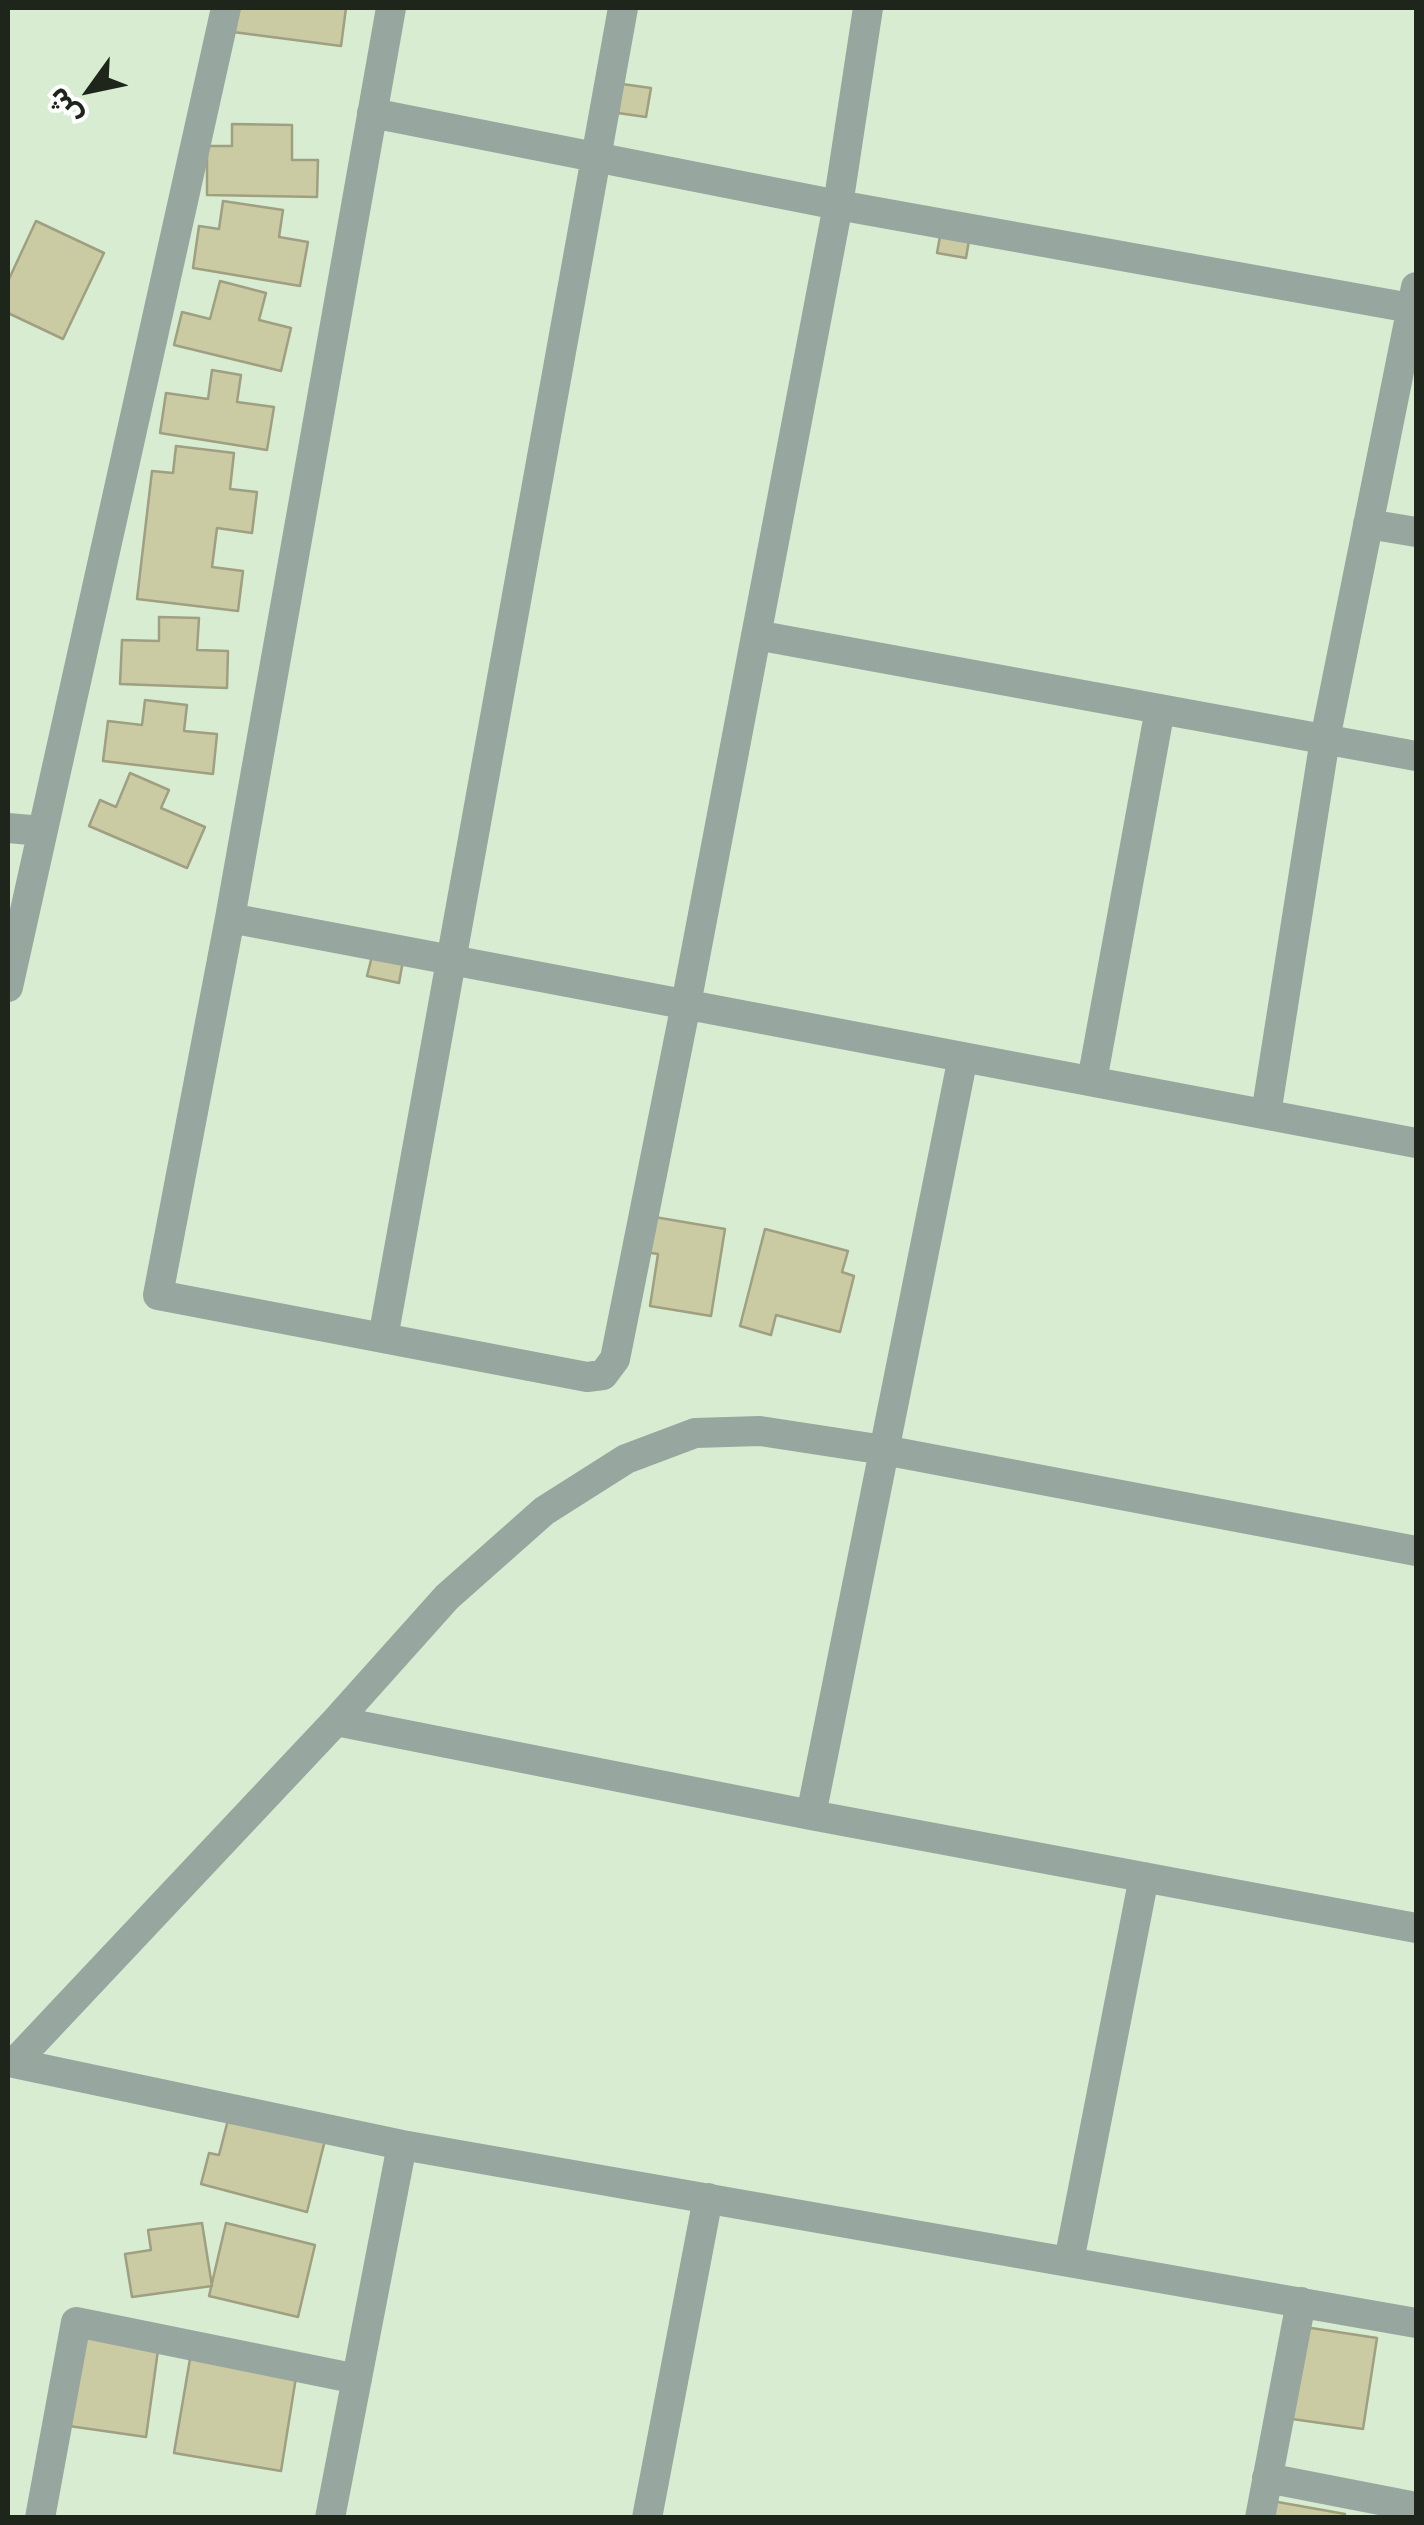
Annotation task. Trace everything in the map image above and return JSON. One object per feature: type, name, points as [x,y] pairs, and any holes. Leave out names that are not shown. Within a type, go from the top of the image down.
[{"type":"street","points":[[8,987],[226,8]]},
{"type":"street","points":[[391,8],[230,918],[158,1295],[587,1377],[603,1375],[615,1360],[838,204],[868,8]]},
{"type":"street","points":[[383,1338],[623,8]]},
{"type":"street","points":[[372,114],[838,204],[1415,302],[1325,739],[1266,1114]]},
{"type":"street","points":[[1368,524],[1416,532]]},
{"type":"street","points":[[756,635],[1416,756]]},
{"type":"street","points":[[1092,1081],[1160,709]]},
{"type":"street","points":[[8,828],[42,831]]},
{"type":"street","points":[[230,918],[1416,1142]]},
{"type":"street","points":[[811,1815],[963,1056]]},
{"type":"street","points":[[1416,1550],[884,1450],[760,1431],[694,1433],[626,1459],[544,1510],[447,1597],[14,2064],[402,2145],[1416,2322]]},
{"type":"street","points":[[336,1721],[1416,1928]]},
{"type":"street","points":[[1070,2261],[1144,1877]]},
{"type":"street","points":[[330,2518],[402,2145]]},
{"type":"street","points":[[647,2518],[708,2198]]},
{"type":"street","points":[[1260,2518],[1301,2302]]},
{"type":"street","points":[[40,2518],[76,2322],[357,2379]]},
{"type":"street","points":[[1268,2478],[1416,2507]]},
{"type":"building","points":[[236,8],[346,8],[341,46],[233,32]]},
{"type":"building","points":[[622,84],[651,88],[646,117],[618,113]]},
{"type":"building","points":[[232,124],[292,125],[292,160],[318,160],[317,197],[207,195],[207,146],[232,146]]},
{"type":"building","points":[[223,201],[283,210],[279,237],[308,242],[300,286],[193,268],[199,226],[219,229]]},
{"type":"building","points":[[36,221],[104,253],[63,339],[8,313],[8,281]]},
{"type":"building","points":[[942,225],[971,229],[966,258],[937,253]]},
{"type":"building","points":[[220,281],[266,293],[259,320],[291,328],[281,371],[174,345],[182,312],[210,319]]},
{"type":"building","points":[[212,370],[241,375],[237,402],[274,407],[267,450],[160,433],[166,393],[208,399]]},
{"type":"building","points":[[176,446],[234,453],[230,489],[257,492],[252,533],[217,528],[212,567],[243,571],[238,611],[137,599],[152,471],[173,473]]},
{"type":"building","points":[[159,617],[199,618],[197,650],[228,651],[227,688],[120,684],[122,640],[159,641]]},
{"type":"building","points":[[145,700],[187,705],[184,731],[217,734],[213,774],[103,761],[108,721],[142,725]]},
{"type":"building","points":[[130,773],[169,790],[161,808],[205,827],[187,868],[89,826],[100,800],[116,807]]},
{"type":"building","points":[[374,948],[404,955],[399,983],[367,976]]},
{"type":"building","points":[[637,1214],[725,1229],[711,1316],[650,1306],[658,1254],[631,1250]]},
{"type":"building","points":[[765,1229],[848,1251],[842,1272],[854,1276],[840,1332],[776,1315],[771,1335],[740,1326]]},
{"type":"building","points":[[230,2112],[326,2136],[307,2212],[201,2184],[209,2153],[219,2155]]},
{"type":"building","points":[[202,2223],[212,2286],[132,2297],[125,2254],[151,2250],[148,2230]]},
{"type":"building","points":[[226,2223],[315,2245],[298,2317],[209,2296]]},
{"type":"building","points":[[1298,2326],[1377,2338],[1363,2429],[1285,2418]]},
{"type":"building","points":[[69,2330],[159,2343],[146,2437],[55,2424]]},
{"type":"building","points":[[190,2359],[296,2377],[281,2471],[174,2453]]},
{"type":"building","points":[[1261,2499],[1345,2514],[1344,2518],[1257,2518]]}]
